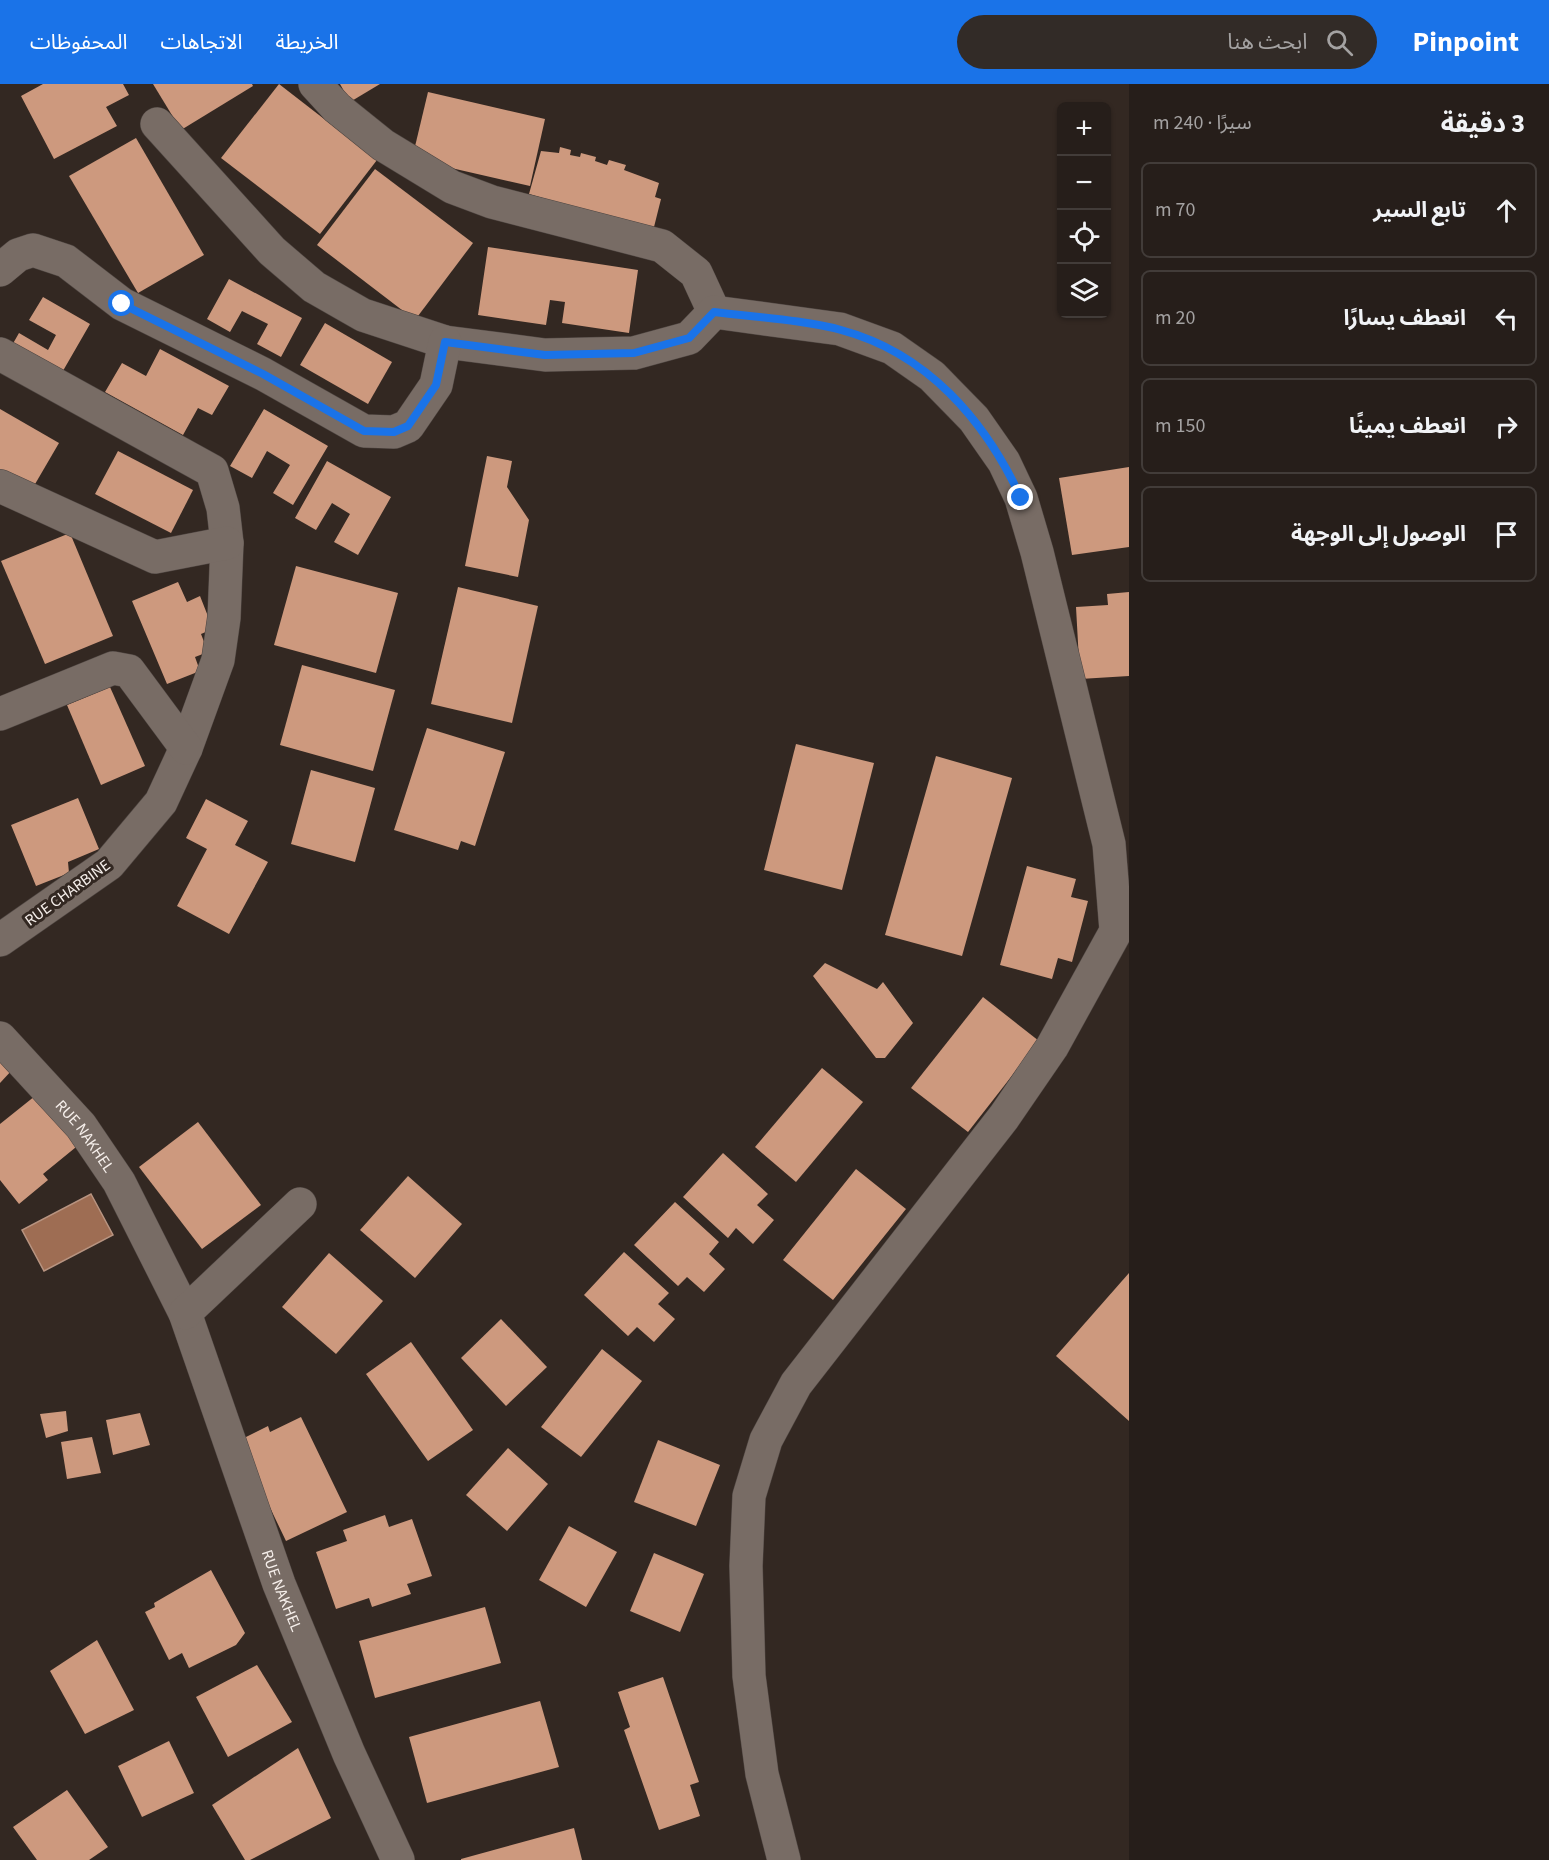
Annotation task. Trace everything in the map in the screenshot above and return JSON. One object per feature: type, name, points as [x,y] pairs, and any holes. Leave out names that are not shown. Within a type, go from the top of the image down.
[{"type":"street","points":[[315,84],[337,108],[383,144],[452,187],[492,202],[662,246],[696,273],[714,312]]},
{"type":"street","points":[[157,124],[272,251],[314,287],[363,315],[445,342],[545,355],[634,353],[689,338],[714,312]]},
{"type":"street","points":[[0,270],[18,255],[33,250],[66,261],[122,304],[263,374],[364,431],[394,432],[408,426],[436,385],[445,342]]},
{"type":"street","points":[[714,312],[840,329],[892,348],[932,376],[974,419],[1004,462],[1021,498],[1037,552],[1109,844],[1116,931],[1052,1047],[1004,1117],[796,1383],[766,1440],[750,1496],[746,1566],[749,1676],[762,1774],[784,1860]]},
{"type":"street","name":"RUE CHARBINE","points":[[0,354],[212,471],[223,508],[227,543],[226,584],[218,660],[186,748],[161,802],[109,864],[0,940]]},
{"type":"street","points":[[0,486],[155,557],[227,543]]},
{"type":"street","points":[[0,714],[113,668],[129,671],[186,748]]},
{"type":"street","name":"RUE NAKHEL","points":[[0,1038],[81,1126],[119,1182],[185,1313],[279,1584],[349,1754],[398,1860]]},
{"type":"street","points":[[185,1313],[300,1204]]},
{"type":"shaded area","points":[[91,1194],[113,1235],[44,1271],[22,1230]]},
{"type":"building","points":[[43,84],[123,84],[129,95],[106,107],[117,126],[54,159],[21,96]]},
{"type":"building","points":[[153,84],[252,84],[253,86],[181,130]]},
{"type":"building","points":[[279,84],[377,160],[320,234],[221,158]]},
{"type":"building","points":[[340,84],[380,84],[350,102]]},
{"type":"building","points":[[428,92],[545,119],[530,186],[412,159]]},
{"type":"building","points":[[136,138],[204,255],[138,293],[69,176]]},
{"type":"building","points":[[560,147],[571,150],[570,155],[580,157],[581,153],[596,157],[595,161],[607,165],[609,160],[626,165],[624,170],[659,183],[655,197],[661,199],[653,231],[529,194],[541,151],[559,153]]},
{"type":"building","points":[[375,169],[473,243],[415,320],[317,245]]},
{"type":"building","points":[[488,247],[638,270],[629,333],[562,323],[565,302],[550,300],[546,325],[478,315]]},
{"type":"building","points":[[229,279],[302,318],[281,357],[257,344],[268,324],[242,311],[230,332],[207,319]]},
{"type":"building","points":[[43,297],[90,324],[60,376],[11,347],[19,333],[48,350],[56,335],[29,320]]},
{"type":"building","points":[[325,323],[392,362],[368,404],[300,365]]},
{"type":"building","points":[[160,349],[229,386],[212,415],[198,408],[183,435],[105,392],[122,363],[146,376]]},
{"type":"building","points":[[0,409],[59,443],[31,491],[0,473]]},
{"type":"building","points":[[264,409],[328,446],[293,505],[273,493],[290,465],[267,451],[252,478],[230,466]]},
{"type":"building","points":[[118,451],[193,490],[171,533],[95,494]]},
{"type":"building","points":[[487,456],[512,461],[507,487],[529,520],[518,577],[465,566]]},
{"type":"building","points":[[327,461],[391,497],[358,555],[334,542],[350,514],[332,503],[316,530],[295,518]]},
{"type":"building","points":[[1129,467],[1129,547],[1072,555],[1059,478]]},
{"type":"building","points":[[70,533],[113,636],[45,664],[1,561]]},
{"type":"building","points":[[296,566],[398,593],[376,673],[274,645]]},
{"type":"building","points":[[178,582],[187,602],[200,596],[213,629],[201,634],[208,652],[195,657],[200,671],[167,684],[132,601]]},
{"type":"building","points":[[458,587],[538,606],[512,723],[431,704]]},
{"type":"building","points":[[1129,592],[1129,676],[1080,679],[1076,607],[1108,605],[1107,594]]},
{"type":"building","points":[[302,665],[395,690],[373,771],[280,745]]},
{"type":"building","points":[[110,687],[145,766],[101,785],[67,705]]},
{"type":"building","points":[[427,728],[505,752],[475,846],[461,841],[458,850],[394,830]]},
{"type":"building","points":[[796,744],[874,763],[842,890],[764,870]]},
{"type":"building","points":[[936,756],[1012,778],[962,956],[885,935]]},
{"type":"building","points":[[311,770],[375,788],[355,862],[291,844]]},
{"type":"building","points":[[78,798],[99,849],[68,862],[69,873],[36,886],[11,825]]},
{"type":"building","points":[[206,799],[248,821],[235,845],[268,862],[229,934],[177,906],[207,849],[186,838]]},
{"type":"building","points":[[1027,866],[1076,879],[1071,897],[1088,901],[1072,962],[1058,958],[1052,979],[1000,965]]},
{"type":"building","points":[[825,963],[877,989],[883,982],[913,1023],[885,1058],[876,1058],[813,976]]},
{"type":"building","points":[[983,997],[1039,1041],[968,1132],[911,1088]]},
{"type":"building","points":[[0,1057],[13,1069],[0,1083]]},
{"type":"building","points":[[822,1068],[863,1102],[796,1182],[755,1147]]},
{"type":"building","points":[[40,1092],[81,1143],[43,1174],[48,1180],[19,1204],[0,1180],[0,1124]]},
{"type":"building","points":[[198,1122],[261,1205],[202,1249],[139,1167]]},
{"type":"building","points":[[723,1153],[768,1194],[757,1205],[774,1220],[753,1244],[736,1228],[728,1238],[683,1197]]},
{"type":"building","points":[[856,1169],[906,1209],[833,1300],[783,1260]]},
{"type":"building","points":[[408,1176],[462,1224],[415,1278],[360,1230]]},
{"type":"building","points":[[675,1202],[719,1242],[709,1254],[725,1269],[704,1292],[687,1277],[678,1286],[634,1245]]},
{"type":"building","points":[[624,1252],[669,1293],[658,1304],[675,1319],[654,1342],[637,1327],[628,1336],[584,1295]]},
{"type":"building","points":[[329,1253],[383,1301],[336,1354],[282,1307]]},
{"type":"building","points":[[1129,1273],[1129,1421],[1056,1356]]},
{"type":"building","points":[[501,1319],[547,1367],[506,1406],[461,1358]]},
{"type":"building","points":[[411,1342],[473,1430],[428,1461],[366,1374]]},
{"type":"building","points":[[602,1349],[642,1381],[581,1457],[541,1427]]},
{"type":"building","points":[[66,1411],[68,1431],[46,1438],[40,1414]]},
{"type":"building","points":[[140,1413],[150,1445],[113,1455],[106,1420]]},
{"type":"building","points":[[301,1417],[347,1512],[286,1541],[238,1441],[268,1426],[270,1432]]},
{"type":"building","points":[[92,1437],[101,1473],[67,1479],[61,1442]]},
{"type":"building","points":[[658,1440],[720,1465],[696,1526],[634,1502]]},
{"type":"building","points":[[508,1448],[548,1484],[507,1531],[466,1495]]},
{"type":"building","points":[[385,1515],[389,1527],[412,1519],[432,1576],[407,1584],[411,1594],[372,1607],[369,1598],[336,1609],[316,1552],[347,1541],[343,1530]]},
{"type":"building","points":[[569,1526],[617,1552],[586,1607],[539,1580]]},
{"type":"building","points":[[654,1553],[704,1574],[680,1632],[630,1611]]},
{"type":"building","points":[[211,1570],[245,1633],[236,1645],[189,1668],[182,1653],[169,1660],[145,1612],[155,1607],[154,1603]]},
{"type":"building","points":[[485,1607],[501,1663],[375,1698],[359,1641]]},
{"type":"building","points":[[97,1640],[134,1710],[85,1734],[50,1671]]},
{"type":"building","points":[[257,1665],[292,1722],[228,1757],[196,1697]]},
{"type":"building","points":[[663,1677],[699,1782],[690,1785],[700,1816],[659,1830],[624,1730],[630,1727],[618,1692]]},
{"type":"building","points":[[540,1701],[559,1767],[427,1803],[409,1737]]},
{"type":"building","points":[[169,1741],[194,1793],[142,1817],[118,1766]]},
{"type":"building","points":[[298,1748],[331,1818],[250,1860],[245,1860],[212,1805]]},
{"type":"building","points":[[67,1790],[108,1847],[89,1860],[37,1860],[13,1827]]},
{"type":"building","points":[[574,1828],[582,1860],[461,1860],[461,1859]]},
{"type":"route","points":[[122,304],[263,374],[364,431],[394,432],[408,426],[436,385],[443,361],[445,342],[545,355],[634,353],[689,338],[714,312],[840,329],[892,348],[932,376],[974,419],[1004,462],[1021,498]]}]
